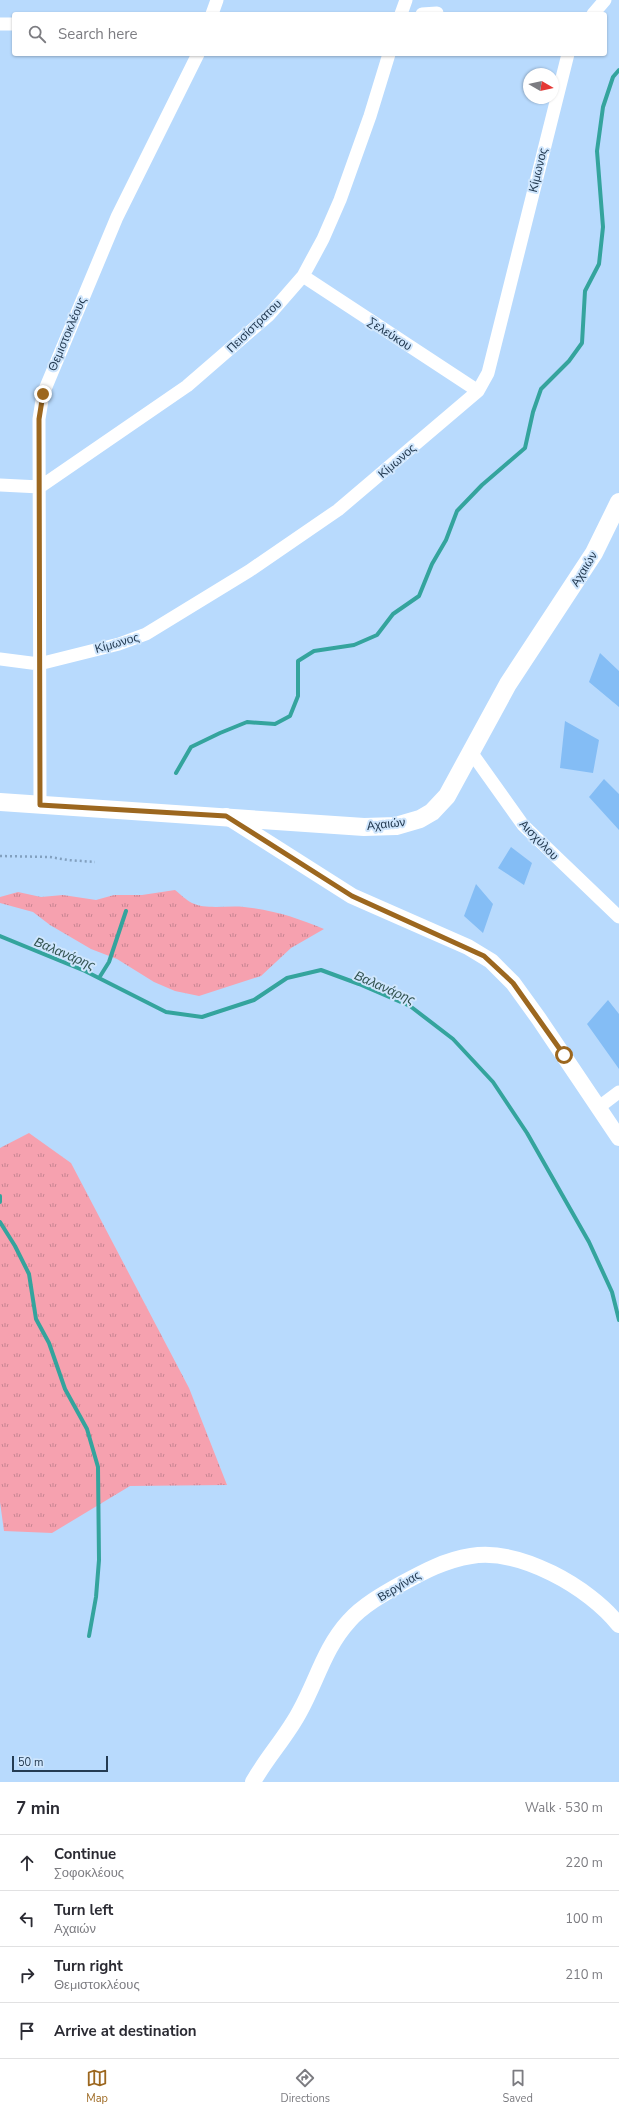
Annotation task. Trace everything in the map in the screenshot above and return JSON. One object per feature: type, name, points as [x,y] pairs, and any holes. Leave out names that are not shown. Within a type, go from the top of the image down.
[{"type":"main road","name":"Αχαιών","points":[[0,802],[226,816],[364,827],[389,827],[404,824],[427,815],[438,807],[447,796],[528,651],[594,553],[619,502]]},
{"type":"street","points":[[213,12],[217,0]]},
{"type":"street","points":[[402,12],[406,0]]},
{"type":"street","points":[[595,12],[605,0]]},
{"type":"street","points":[[0,24],[12,24]]},
{"type":"street","name":"Θεμιστοκλέους","points":[[40,805],[39,419],[43,394],[117,217],[197,56]]},
{"type":"street","name":"Πεισίστρατου","points":[[40,488],[187,386],[269,315],[303,276],[323,239],[340,200],[370,116],[388,56]]},
{"type":"street","name":"Κίμωνος","points":[[0,659],[39,664],[134,640],[190,608],[249,571],[344,506],[478,391],[488,373],[567,56]]},
{"type":"street","name":"Σελεύκου","points":[[303,276],[478,391]]},
{"type":"street","points":[[0,485],[40,488]]},
{"type":"street","name":"Αισχύλου","points":[[471,752],[523,825],[619,917]]},
{"type":"street","points":[[226,816],[352,896],[468,947],[491,961],[513,983],[619,1138]]},
{"type":"street","points":[[599,1107],[619,1092]]},
{"type":"street","name":"Βεργίνας","points":[[253,1782],[296,1719],[325,1655],[346,1624],[360,1610],[380,1597],[439,1564],[467,1556],[490,1554],[528,1563],[571,1585],[596,1603],[619,1625]]},
{"type":"path","points":[[0,856],[50,857],[95,862]]},
{"type":"green space","points":[[175,890],[185,899],[198,905],[211,907],[244,907],[265,910],[305,921],[324,929],[291,948],[261,976],[199,996],[175,991],[154,982],[117,959],[91,949],[50,925],[33,912],[0,903],[0,897],[18,892],[41,897],[63,895],[96,900],[114,895],[142,895]]},
{"type":"green space","points":[[29,1133],[71,1163],[189,1388],[227,1485],[130,1486],[52,1533],[4,1531],[0,1502],[0,1148]]},
{"type":"building","points":[[600,653],[619,671],[619,707],[589,682]]},
{"type":"building","points":[[565,721],[599,740],[593,773],[560,768]]},
{"type":"building","points":[[604,779],[619,794],[619,830],[589,797]]},
{"type":"building","points":[[511,847],[532,863],[524,885],[498,868]]},
{"type":"building","points":[[476,884],[493,904],[483,933],[464,916]]},
{"type":"building","points":[[608,1000],[619,1014],[619,1069],[587,1024]]},
{"type":"waterway","points":[[176,773],[191,747],[247,722],[275,724],[290,716],[298,696],[298,661],[314,651],[354,645],[377,635],[393,614],[419,596],[432,564],[446,540],[457,511],[482,485],[525,448],[533,412],[541,389],[569,361],[582,343],[585,291],[599,264],[603,227],[597,151],[603,107],[613,77],[619,70]]},
{"type":"waterway","points":[[99,978],[109,962],[126,911]]},
{"type":"waterway","name":"Βαλανάρης","points":[[0,936],[85,971],[166,1012],[202,1017],[254,1000],[287,978],[321,970],[359,984],[410,1006],[453,1039],[493,1082],[527,1133],[589,1242],[612,1292],[619,1320]]},
{"type":"waterway","points":[[0,1196],[0,1202]]},
{"type":"waterway","points":[[0,1222],[15,1246],[29,1274],[36,1319],[49,1343],[65,1389],[87,1429],[98,1467],[99,1560],[96,1597],[89,1636]]},
{"type":"route","points":[[43,394],[39,419],[40,805],[226,816],[352,896],[369,905],[468,947],[484,956],[513,983],[564,1055]]}]
